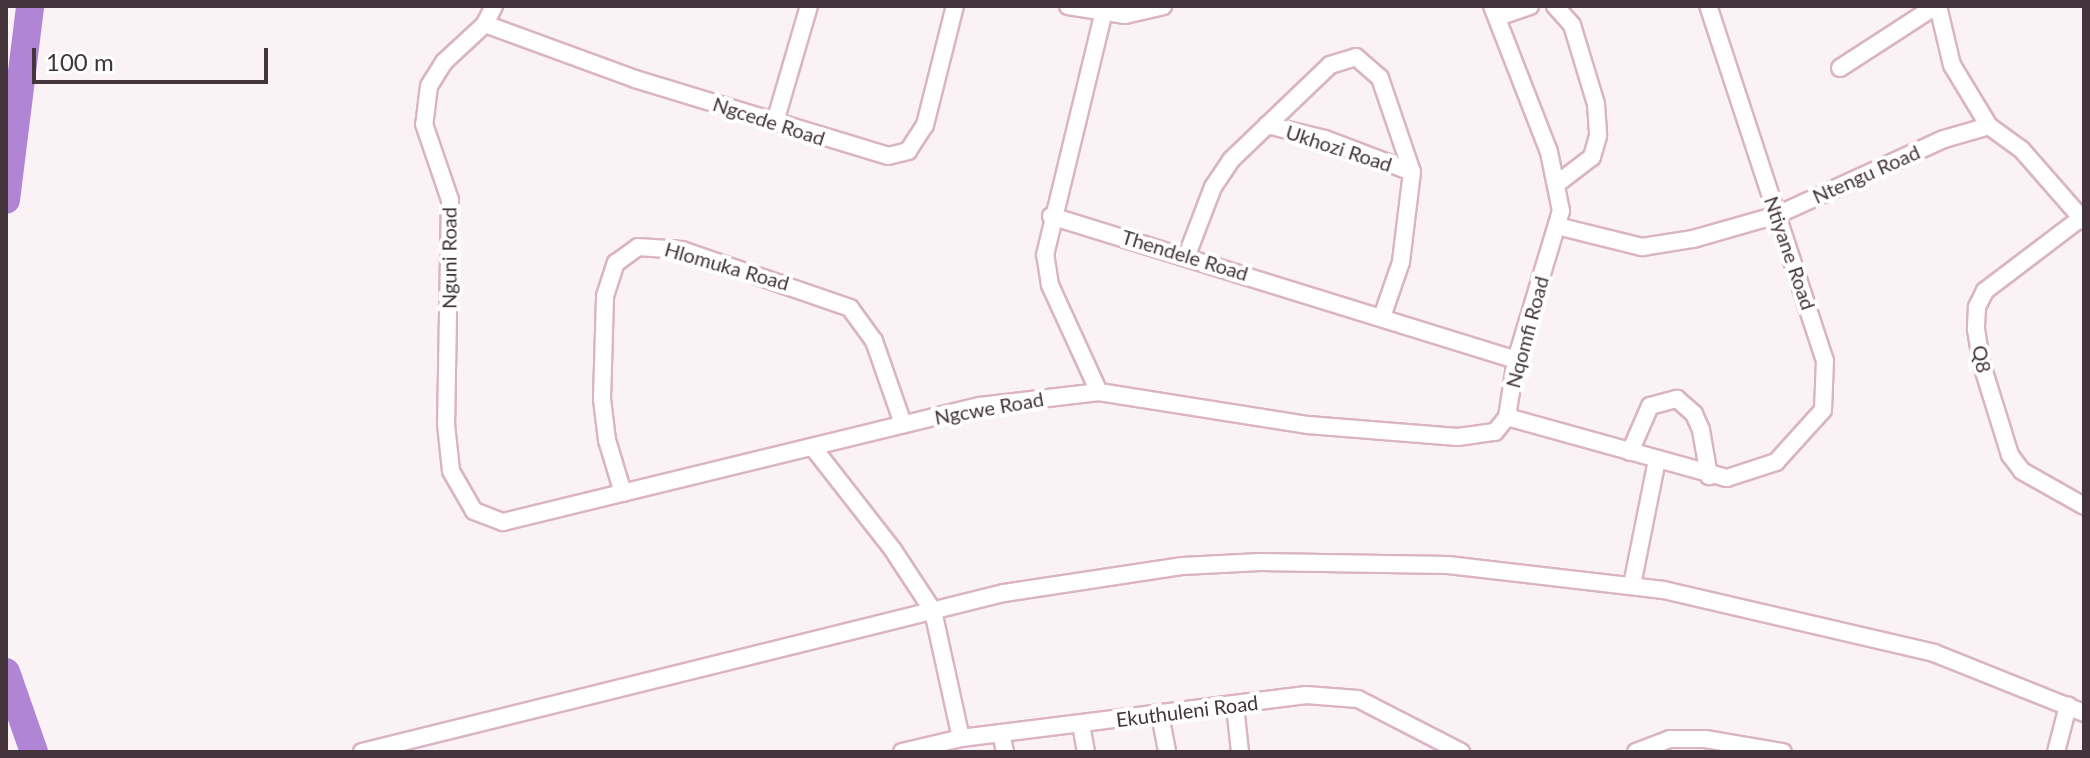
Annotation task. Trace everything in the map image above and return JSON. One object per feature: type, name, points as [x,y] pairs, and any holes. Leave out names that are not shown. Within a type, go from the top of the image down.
[{"type":"street","points":[[485,24],[494,6]]},
{"type":"street","points":[[775,122],[809,6]]},
{"type":"street","name":"Ngcede Road","points":[[485,24],[635,79],[873,155],[908,151],[925,125],[955,6]]},
{"type":"street","points":[[1068,6],[1103,15],[1163,6]]},
{"type":"street","points":[[1495,12],[1530,6]]},
{"type":"street","points":[[1555,6],[1572,25],[1596,104],[1598,136],[1592,157],[1558,183]]},
{"type":"street","name":"Ntiyane Road","points":[[1708,6],[1825,361],[1827,398],[1815,423],[1791,449],[1753,473]]},
{"type":"street","points":[[1840,68],[1937,6],[1952,65],[1989,126],[2021,149],[2082,220]]},
{"type":"street","name":"Nqomfi Road","points":[[1495,12],[1558,183],[1557,226],[1516,360],[1507,417],[1709,476],[1753,473]]},
{"type":"street","points":[[1099,392],[1050,285],[1045,255],[1051,216],[1103,15]]},
{"type":"street","name":"Nguni Road","points":[[474,511],[451,471],[446,424],[450,200],[429,146],[424,103],[444,62],[485,24]]},
{"type":"street","name":"Ukhozi Road","points":[[1187,255],[1213,187],[1231,160],[1330,65],[1356,57],[1380,78],[1412,172],[1401,262],[1382,317]]},
{"type":"street","name":"Ukhozi Road","points":[[1267,125],[1325,139],[1412,172]]},
{"type":"street","name":"Ntengu Road","points":[[1557,226],[1642,247],[1693,239],[1777,215],[1944,139],[1989,126]]},
{"type":"street","name":"Thendele Road","points":[[1051,216],[1187,255],[1516,360]]},
{"type":"street","name":"Q8","points":[[2082,220],[1985,291],[1977,307],[1976,329],[1982,365],[2010,455],[2022,471],[2084,506]]},
{"type":"street","name":"Hlomuka Road","points":[[623,493],[607,440],[602,399],[605,296],[616,263],[638,247],[682,250],[850,308],[874,341],[903,424]]},
{"type":"street","name":"Ngcwe Road","points":[[474,511],[503,522],[532,519],[623,493],[815,450],[903,424],[980,406],[1099,392],[1308,425],[1439,436],[1485,436],[1503,427],[1507,417]]},
{"type":"street","points":[[1630,452],[1650,406],[1677,399],[1694,414],[1701,430],[1709,476]]},
{"type":"street","points":[[815,450],[893,550],[933,611],[961,738]]},
{"type":"street","points":[[1632,585],[1657,460]]},
{"type":"street","points":[[362,752],[933,611],[1101,577],[1260,562],[1448,565],[1632,585],[1757,608],[1920,649],[2076,709],[2056,752]]},
{"type":"street","name":"Ekuthuleni Road","points":[[902,752],[961,738],[1306,695],[1358,699],[1461,752]]},
{"type":"street","points":[[1235,706],[1240,752]]},
{"type":"street","points":[[1160,715],[1167,752]]},
{"type":"street","points":[[1081,724],[1086,752]]},
{"type":"street","points":[[1001,733],[1005,752]]},
{"type":"street","points":[[1636,752],[1670,739],[1783,752]]},
{"type":"waterway","points":[[6,200],[30,6]]},
{"type":"waterway","points":[[6,672],[34,752]]}]
